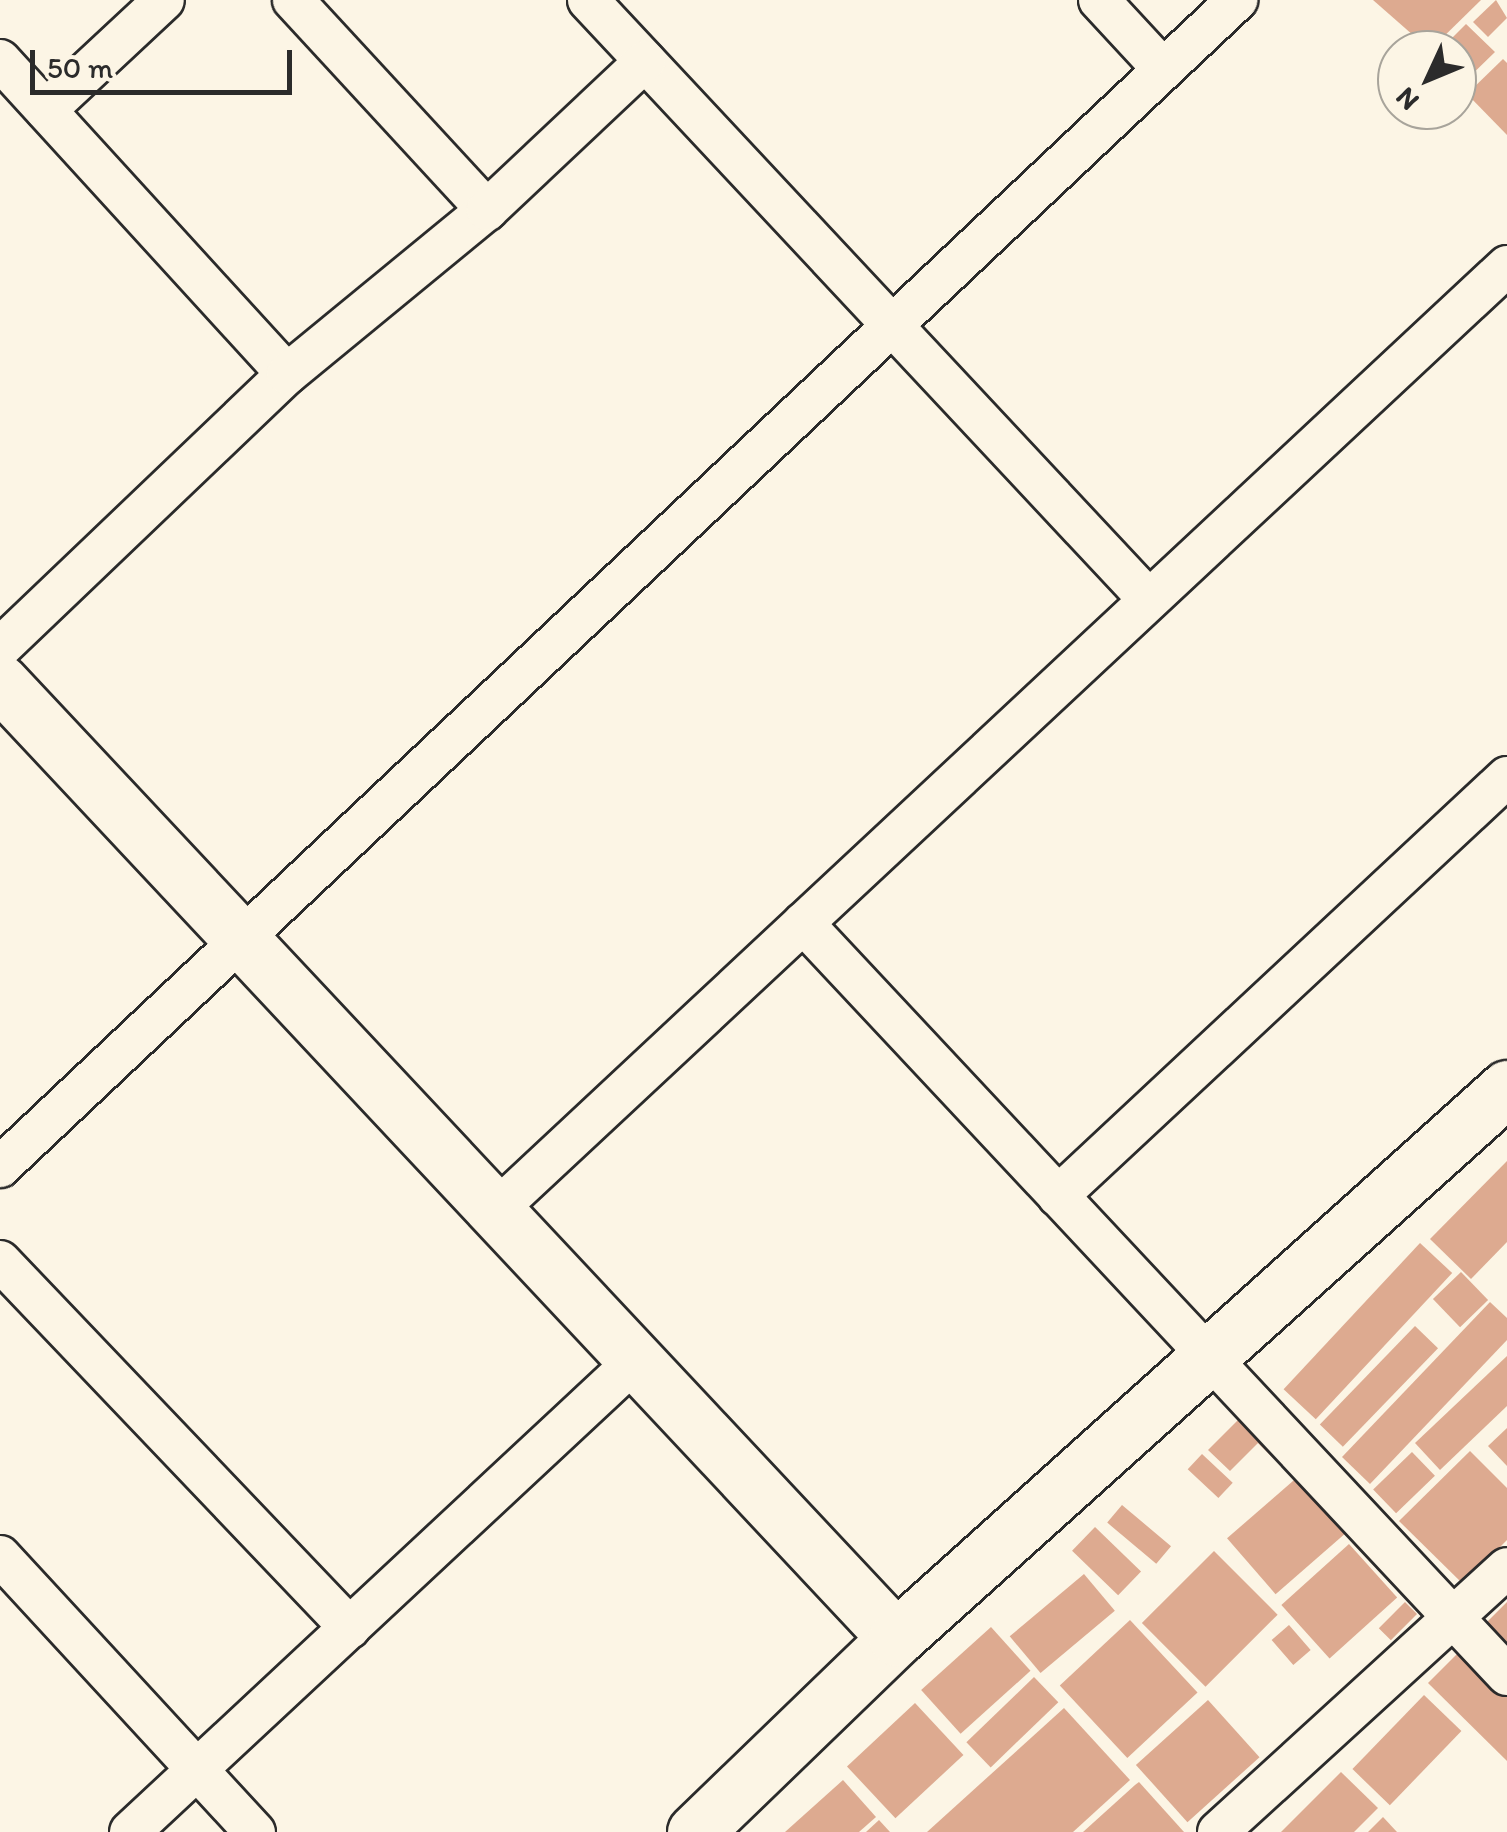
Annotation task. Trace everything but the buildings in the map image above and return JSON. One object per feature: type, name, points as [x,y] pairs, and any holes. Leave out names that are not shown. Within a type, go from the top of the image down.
[{"type":"street","points":[[46,110],[164,0]]},
{"type":"street","points":[[293,0],[487,210]]},
{"type":"street","points":[[588,0],[1150,600]]},
{"type":"street","points":[[1099,0],[1164,69]]},
{"type":"street","points":[[0,1167],[896,328],[1238,0]]},
{"type":"street","points":[[0,60],[288,374]]},
{"type":"street","points":[[0,648],[288,374],[487,210],[645,61]]},
{"type":"street","points":[[494,1212],[1507,266]]},
{"type":"street","points":[[0,682],[896,1638]]},
{"type":"street","points":[[1058,1196],[1507,777]]},
{"type":"street","points":[[803,923],[1507,1675]]},
{"type":"street","points":[[695,1832],[896,1638],[1507,1088]]},
{"type":"street","points":[[0,1262],[350,1628]]},
{"type":"street","points":[[130,1832],[635,1361]]},
{"type":"street","points":[[0,1556],[255,1832]]},
{"type":"street","points":[[1218,1832],[1507,1568]]}]
